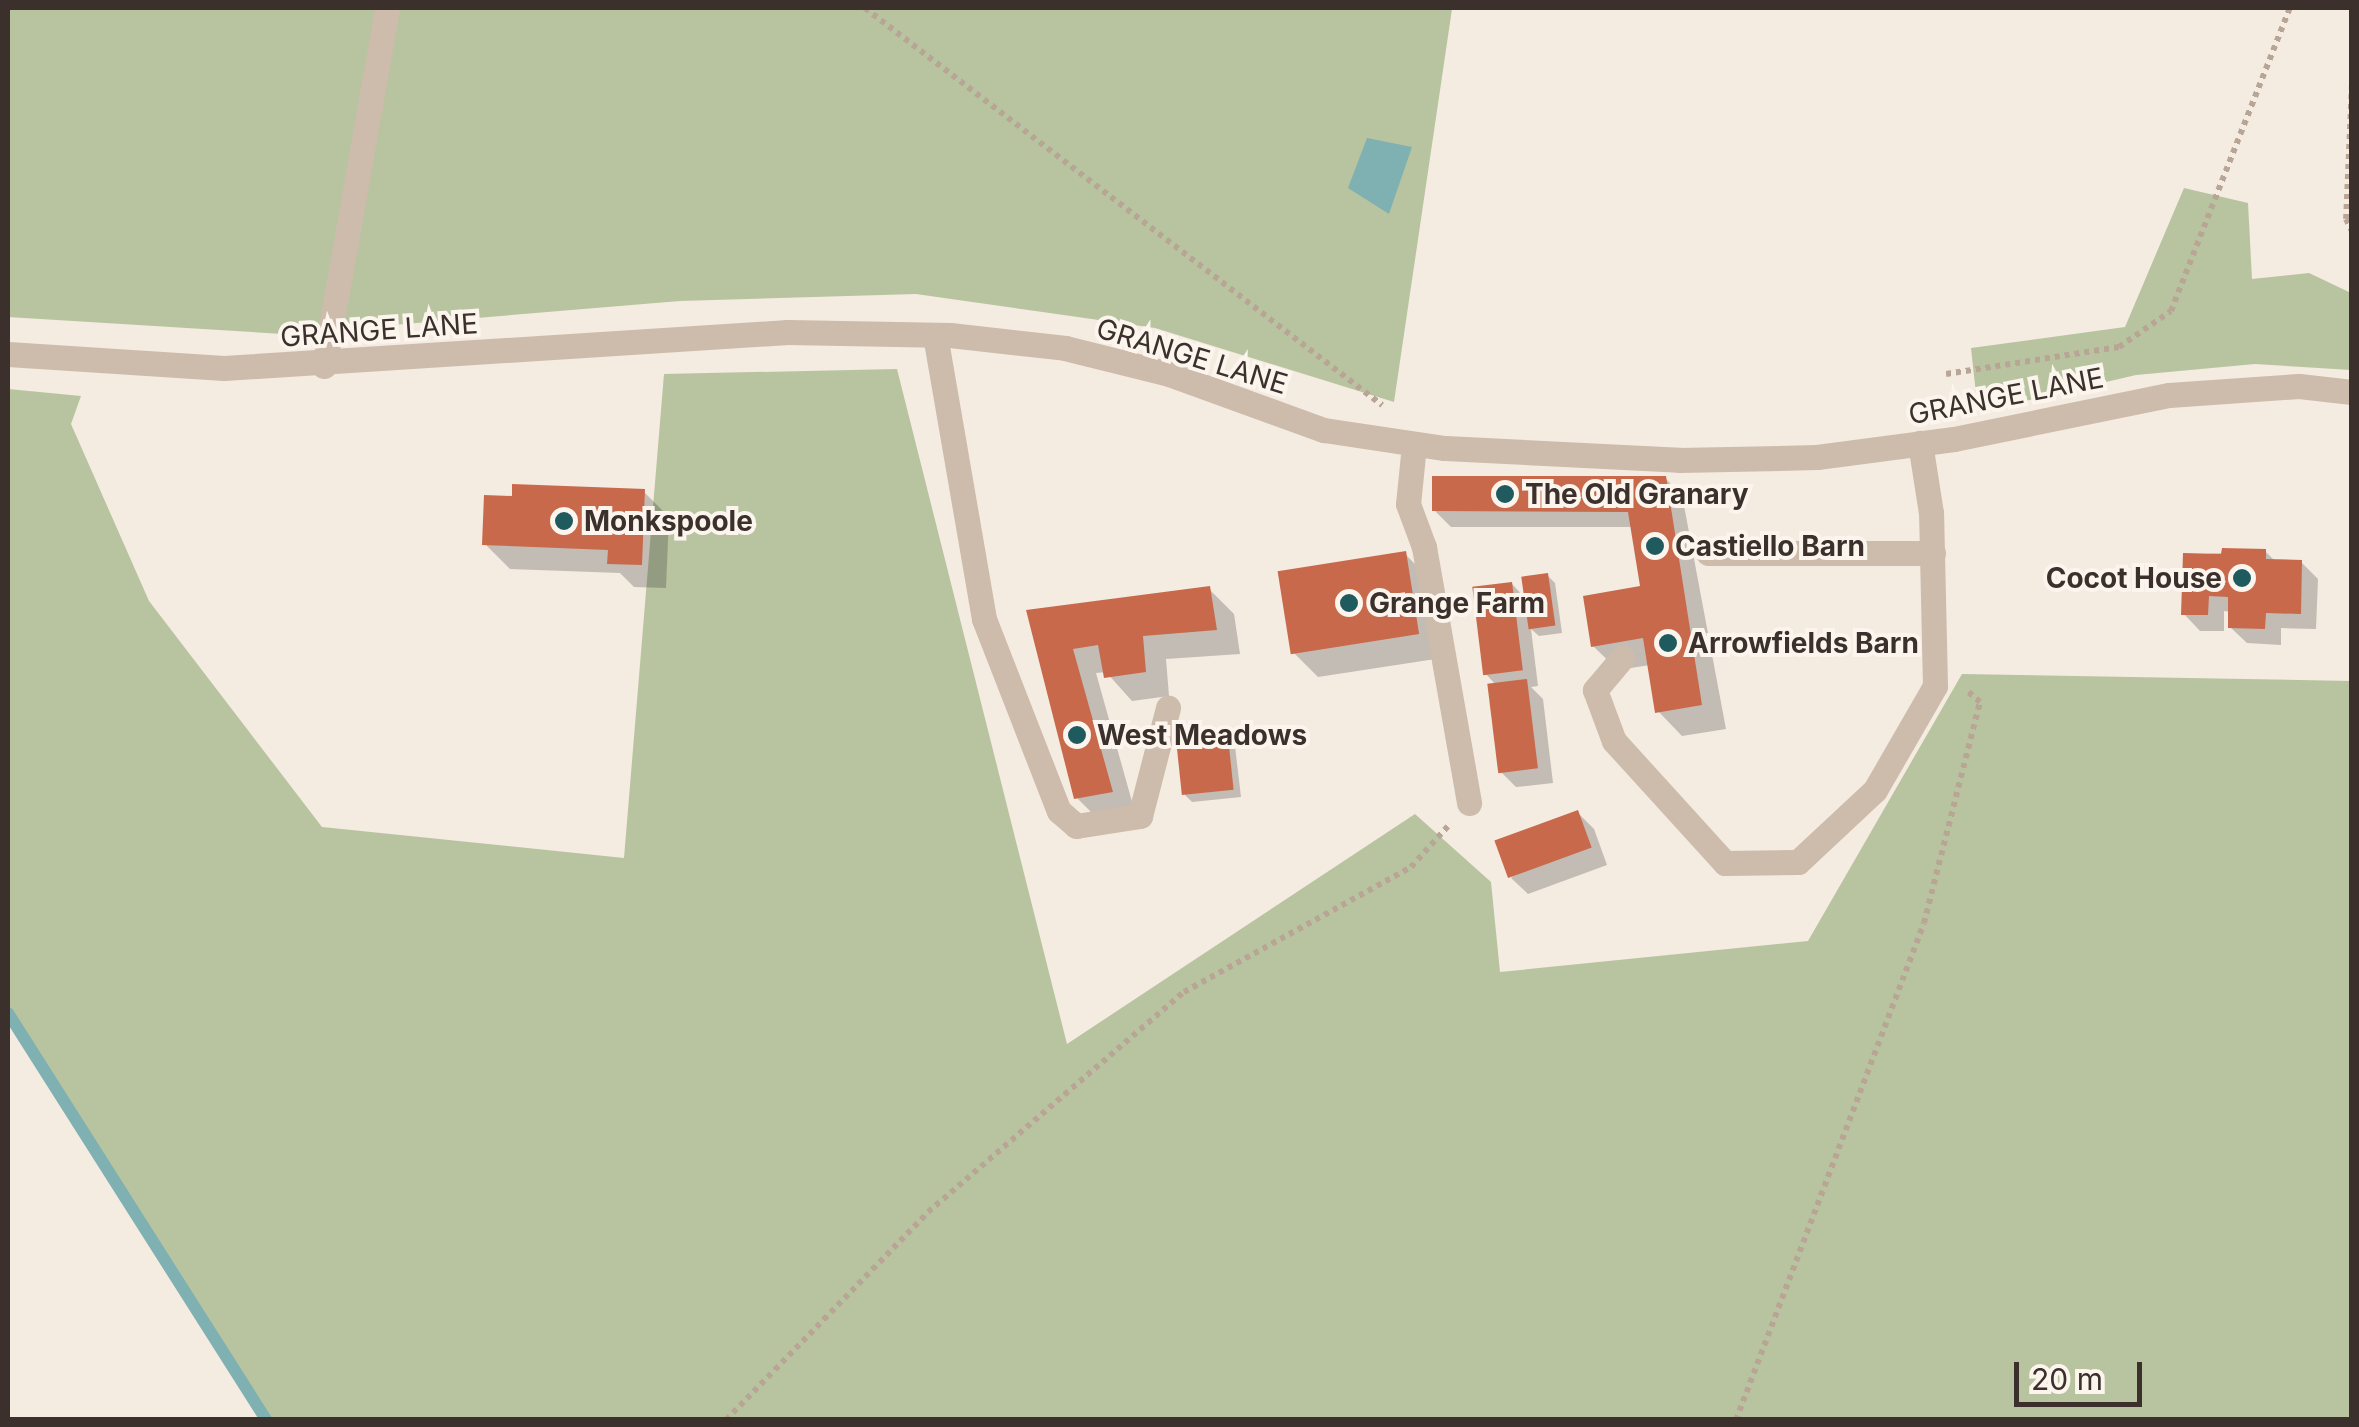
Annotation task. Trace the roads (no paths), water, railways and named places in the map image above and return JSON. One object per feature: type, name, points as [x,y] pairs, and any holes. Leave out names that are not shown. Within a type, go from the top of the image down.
[{"type":"street","points":[[324,366],[387,8]]},
{"type":"street","points":[[935,335],[984,619],[1058,812],[1076,826],[1140,816],[1168,708]]},
{"type":"street","name":"GRANGE LANE","points":[[8,354],[224,368],[324,366],[678,337],[935,335],[1065,348],[1169,374],[1324,430],[1414,445],[1680,460],[1816,457],[1920,444],[2169,395],[2300,386],[2352,392]]},
{"type":"street","points":[[1622,658],[1595,690],[1614,742],[1725,863],[1798,862],[1875,790],[1935,686],[1933,553],[1920,444]]},
{"type":"street","points":[[1414,445],[1408,504],[1424,547],[1469,803]]},
{"type":"street","points":[[1708,553],[1933,553]]},
{"type":"water","points":[[1367,138],[1412,147],[1389,214],[1348,188]]},
{"type":"waterway","points":[[8,1013],[266,1420]]},
{"type":"place","name":"The Old Granary","points":[[1505,494]]},
{"type":"place","name":"Monkspoole","points":[[564,521]]},
{"type":"place","name":"Castiello Barn","points":[[1655,546]]},
{"type":"place","name":"Cocot House","points":[[2242,578]]},
{"type":"place","name":"Grange Farm","points":[[1349,603]]},
{"type":"place","name":"Arrowfields Barn","points":[[1668,643]]},
{"type":"place","name":"West Meadows","points":[[1077,735]]}]
